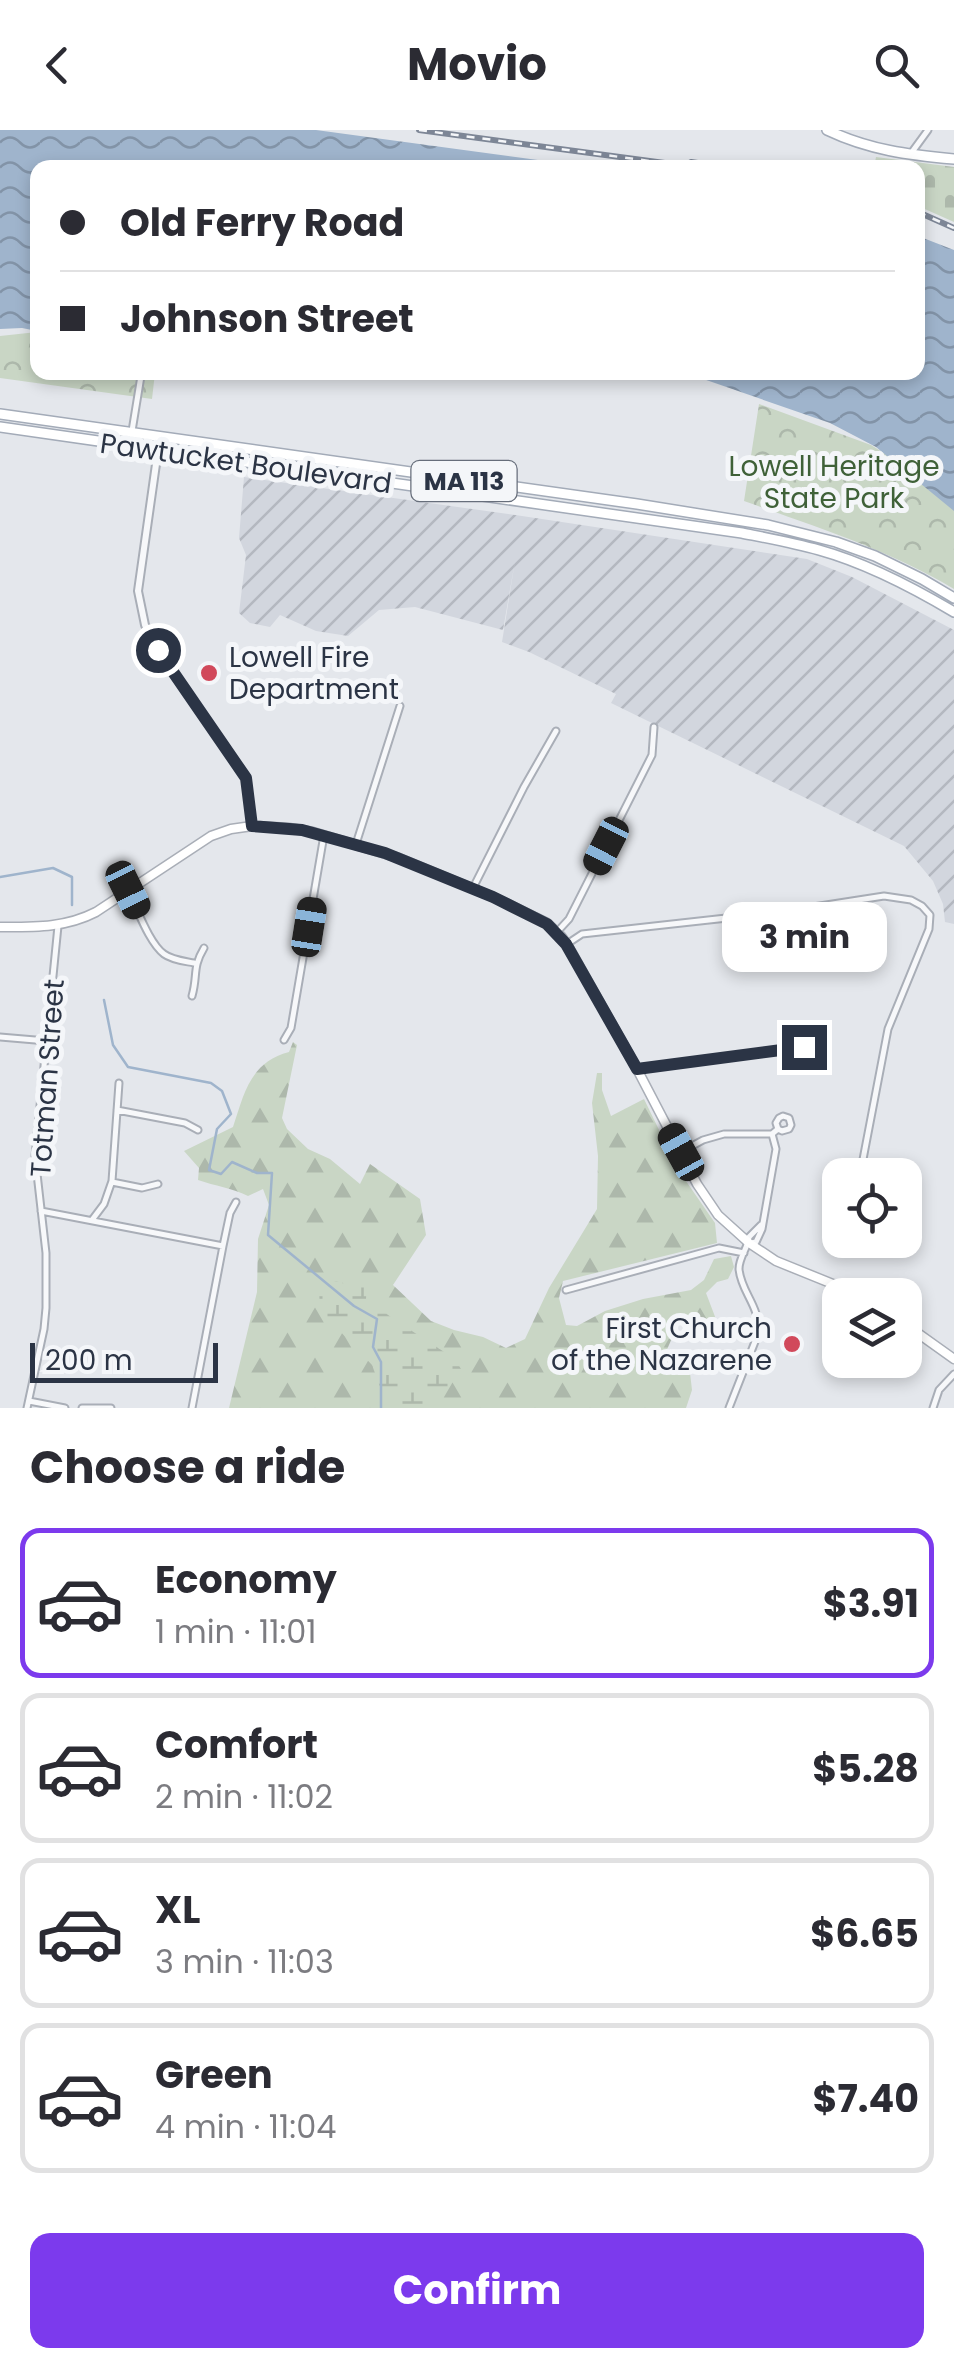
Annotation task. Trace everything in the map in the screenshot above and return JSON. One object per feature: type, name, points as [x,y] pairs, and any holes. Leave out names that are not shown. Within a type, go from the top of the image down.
[{"type":"main road","points":[[834,132],[870,148],[954,159]]},
{"type":"main road","name":"Pawtucket Boulevard","points":[[0,414],[768,525],[862,551],[954,598]]},
{"type":"main road","name":"Pawtucket Boulevard","points":[[0,428],[778,540],[819,550],[884,574],[954,612]]},
{"type":"main road","points":[[0,927],[58,926],[96,912],[211,836],[252,826],[290,828],[356,844],[472,888],[537,918],[557,932],[712,1208],[749,1243],[788,1267],[822,1280]]},
{"type":"main road","points":[[922,1336],[954,1359]]},
{"type":"street","points":[[911,155],[928,130]]},
{"type":"street","points":[[132,432],[141,380]]},
{"type":"street","points":[[160,436],[140,571],[140,606],[148,634],[246,778],[252,826]]},
{"type":"street","points":[[356,844],[400,706]]},
{"type":"street","points":[[557,932],[568,920],[652,755],[654,727]]},
{"type":"street","points":[[472,888],[556,732]]},
{"type":"street","points":[[284,1040],[291,1028],[324,835]]},
{"type":"street","points":[[128,890],[154,943],[163,953],[194,964]]},
{"type":"street","points":[[566,944],[576,936],[598,932],[781,912],[884,896],[911,900],[922,906],[930,915],[928,930],[888,1029],[863,1158]]},
{"type":"street","name":"Totman Street","points":[[28,1404],[46,1308],[46,1253],[36,1156],[58,926]]},
{"type":"street","points":[[192,996],[196,982],[194,964],[204,948]]},
{"type":"street","points":[[0,1037],[47,1041]]},
{"type":"street","points":[[637,1069],[800,1048],[818,1039]]},
{"type":"street","points":[[91,1221],[104,1204],[112,1182],[119,1084]]},
{"type":"street","points":[[118,1110],[184,1123],[198,1130]]},
{"type":"street","points":[[681,1152],[724,1134],[775,1131],[776,1150],[761,1225],[749,1237],[740,1259],[740,1274],[759,1323],[755,1344],[729,1408]]},
{"type":"street","points":[[112,1182],[142,1188],[158,1184]]},
{"type":"street","points":[[192,1408],[230,1213],[236,1202]]},
{"type":"street","points":[[40,1211],[223,1246]]},
{"type":"street","points":[[566,1290],[716,1249],[744,1253]]},
{"type":"street","points":[[933,1408],[939,1390],[954,1374]]},
{"type":"street","points":[[28,1404],[65,1408]]},
{"type":"street","points":[[82,1408],[111,1408]]},
{"type":"shaded area","points":[[244,477],[807,559],[852,577],[954,630],[954,924],[945,922],[943,904],[933,881],[904,846],[611,703],[616,694],[502,642],[515,561],[503,630],[415,607],[379,610],[348,636],[316,631],[280,615],[270,627],[250,623],[239,613],[246,555],[239,538]]},
{"type":"green space","points":[[925,163],[954,167],[954,222],[925,209]]},
{"type":"green space","points":[[30,333],[30,380],[154,380],[152,399],[0,378],[0,336]]},
{"type":"green space","name":"Lowell Heritage State Park","points":[[759,404],[871,445],[903,465],[954,507],[954,589],[877,550],[744,501]]},
{"type":"green space","points":[[293,1042],[297,1045],[282,1118],[287,1129],[308,1149],[330,1159],[360,1184],[370,1164],[420,1199],[426,1235],[393,1285],[431,1321],[506,1348],[525,1339],[549,1288],[597,1209],[598,1156],[592,1103],[597,1073],[602,1073],[602,1090],[611,1116],[644,1099],[679,1171],[715,1223],[717,1243],[563,1281],[559,1298],[566,1325],[577,1326],[605,1311],[643,1299],[691,1290],[704,1280],[714,1259],[731,1256],[734,1267],[728,1279],[717,1282],[706,1293],[722,1335],[694,1315],[680,1320],[665,1354],[689,1364],[692,1390],[686,1408],[229,1408],[257,1292],[258,1239],[269,1205],[263,1189],[248,1196],[198,1180],[199,1168],[184,1151],[233,1127],[245,1091],[257,1071],[289,1052]]},
{"type":"green space","points":[[367,1278],[366,1299],[455,1359],[461,1369],[432,1408],[378,1408],[382,1392],[372,1365],[320,1310],[319,1289],[336,1281],[351,1286]]},
{"type":"water","points":[[0,130],[316,130],[538,160],[30,160],[30,330],[0,329]]},
{"type":"water","points":[[925,239],[954,250],[954,511],[876,447],[830,423],[706,380],[925,380]]},
{"type":"waterway","points":[[0,877],[53,868],[72,877],[72,905]]},
{"type":"waterway","points":[[104,1000],[113,1045],[128,1067],[211,1083],[222,1091],[231,1114],[217,1129],[209,1170],[221,1174],[232,1162],[257,1173],[272,1173],[268,1235],[354,1306],[377,1319],[373,1347],[381,1362],[381,1408]]},
{"type":"railway","points":[[419,130],[642,160]]},
{"type":"railway","points":[[925,215],[954,228]]},
{"type":"place","name":"Lowell Fire Department","points":[[209,673]]},
{"type":"place","name":"First Church of the Nazarene","points":[[792,1344]]},
{"type":"route","points":[[158,650],[246,778],[252,826],[302,830],[385,853],[493,897],[547,924],[566,944],[637,1069],[804,1047]]}]
